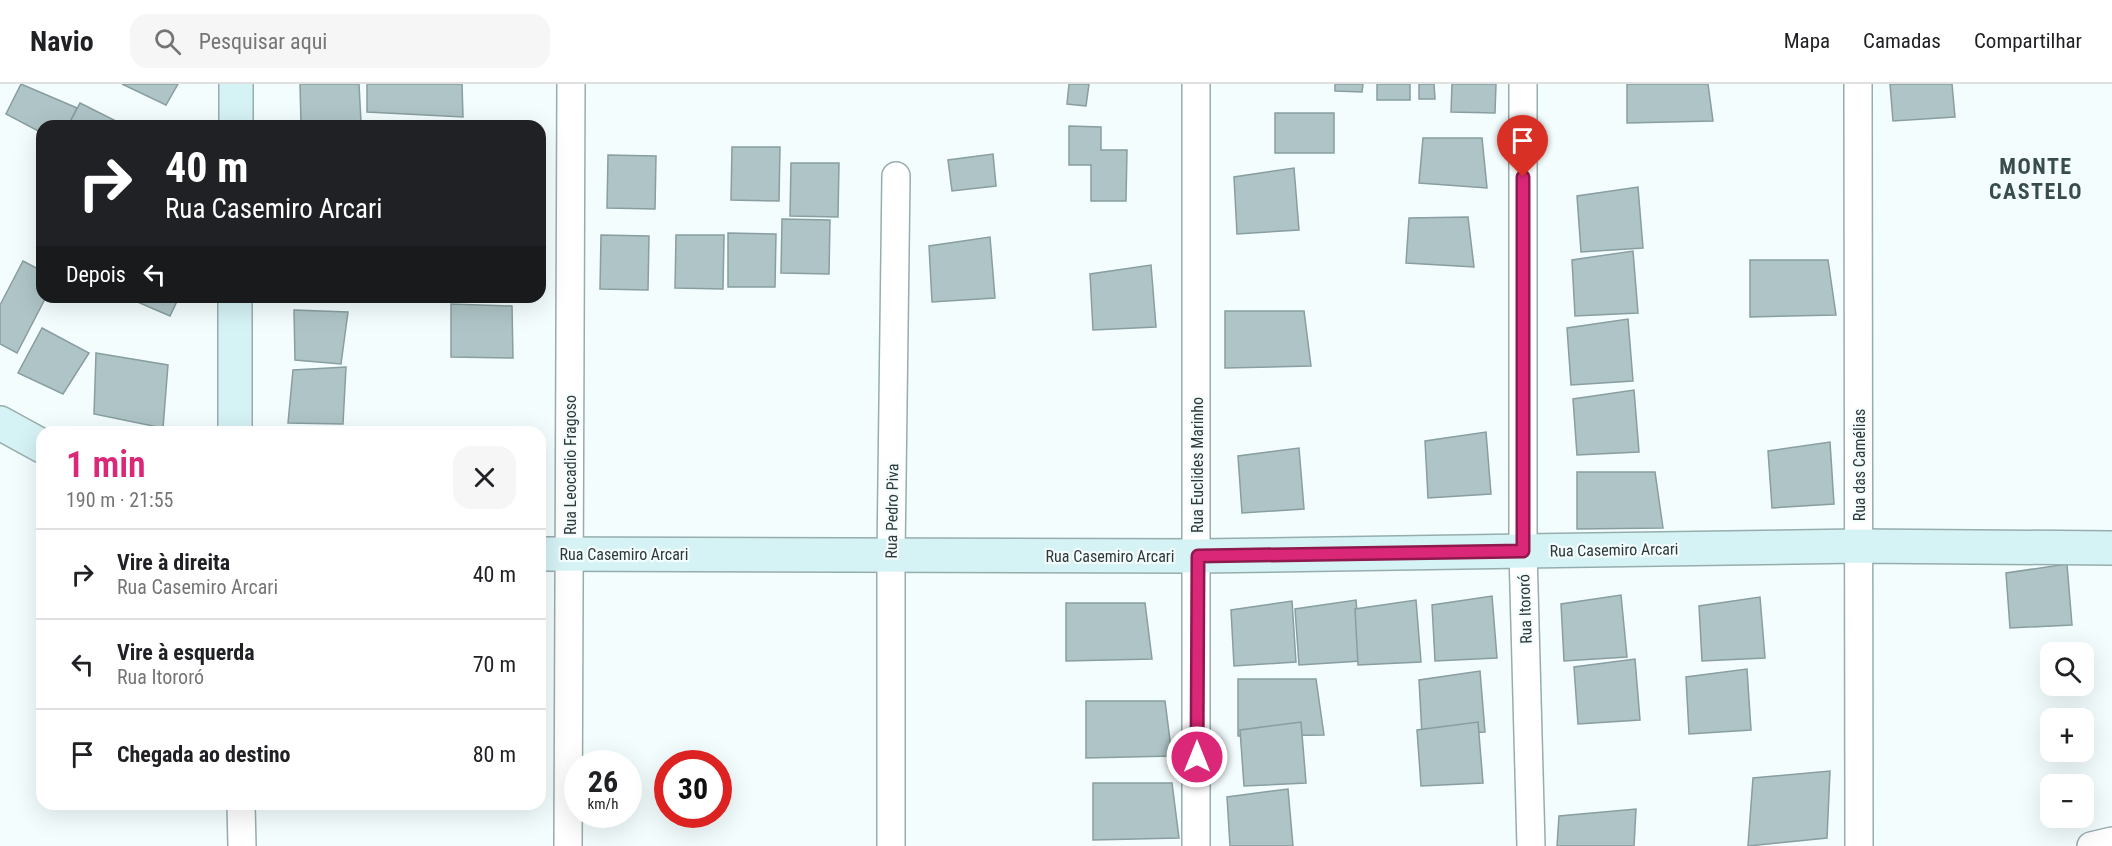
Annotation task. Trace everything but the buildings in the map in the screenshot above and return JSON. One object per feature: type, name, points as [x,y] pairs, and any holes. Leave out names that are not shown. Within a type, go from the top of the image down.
[{"type":"street","points":[[236,84],[236,120]]},
{"type":"street","name":"Rua Leocadio Fragoso","points":[[568,846],[555,554],[571,84]]},
{"type":"street","name":"Rua Euclides Marinho","points":[[1196,84],[1197,846]]},
{"type":"street","name":"Rua Itororó","points":[[1524,84],[1523,551],[1531,846]]},
{"type":"street","name":"Rua das Camélias","points":[[1858,84],[1859,846]]},
{"type":"street","name":"Rua Pedro Piva","points":[[891,846],[891,555],[896,176]]},
{"type":"street","points":[[235,303],[235,426]]},
{"type":"street","points":[[0,423],[36,443]]},
{"type":"street","name":"Rua Casemiro Arcari","points":[[555,554],[1198,556],[1859,546],[2112,548]]},
{"type":"street","points":[[241,810],[242,846]]},
{"type":"street","points":[[2091,846],[2112,842]]},
{"type":"district","name":"MONTE CASTELO","points":[[2036,178]]},
{"type":"route","points":[[1197,757],[1198,556],[1523,551],[1523,177]]}]
